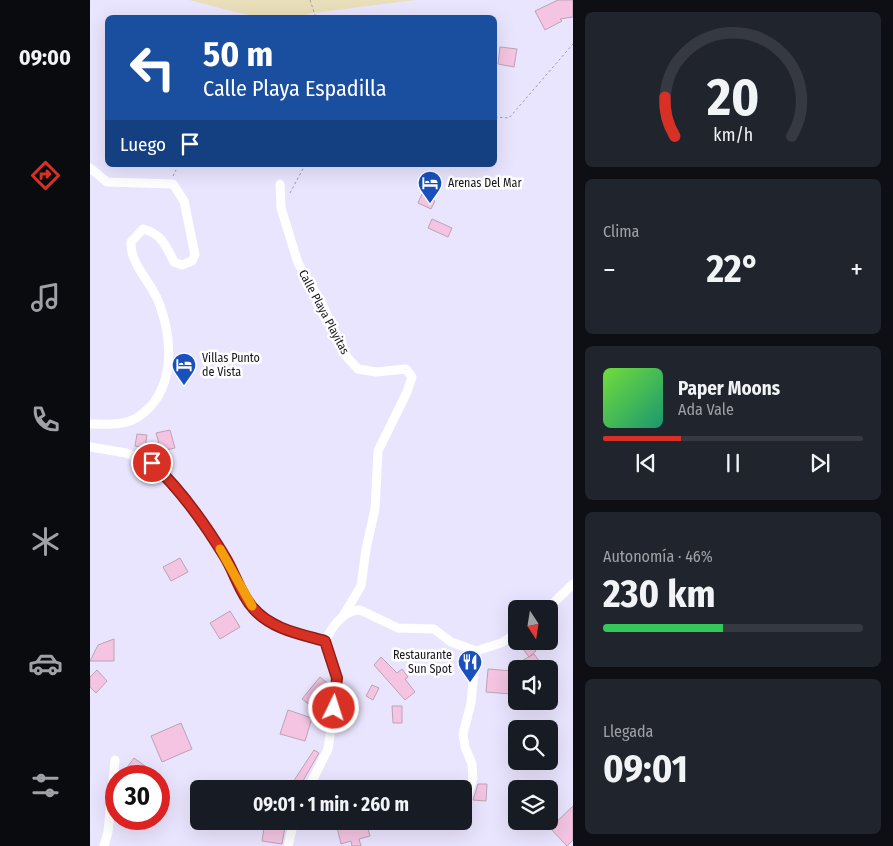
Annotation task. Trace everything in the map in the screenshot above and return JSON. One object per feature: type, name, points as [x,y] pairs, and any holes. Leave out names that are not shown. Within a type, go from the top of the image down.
[{"type":"street","points":[[90,168],[107,182],[173,184],[184,201],[195,255],[192,261],[182,265],[174,262],[162,238],[143,229],[131,242],[131,254],[159,302],[165,322],[170,346],[162,390],[153,404],[138,418],[123,424],[90,424]]},
{"type":"street","name":"Calle Playa Playitas","points":[[280,184],[281,208],[298,263],[321,302],[346,356],[358,369],[376,372],[406,369],[412,377],[407,392],[378,451],[376,510],[366,549],[361,586],[343,616]]},
{"type":"street","points":[[90,447],[126,453],[152,463],[168,478],[226,558],[253,608],[283,630],[325,641]]},
{"type":"street","points":[[556,600],[573,584]]},
{"type":"street","points":[[312,780],[328,749],[337,678],[325,641],[330,631],[343,616],[360,610],[398,628],[430,627],[439,630],[451,642],[476,651],[508,639]]},
{"type":"street","points":[[472,781],[472,764],[465,747],[464,734],[470,703],[476,651]]},
{"type":"street","points":[[104,846],[108,832],[115,760]]},
{"type":"street","points":[[288,846],[292,830]]},
{"type":"path","points":[[310,0],[315,15]]},
{"type":"path","points":[[497,117],[509,118],[573,44]]},
{"type":"path","points":[[281,208],[301,176],[304,167]]},
{"type":"sand","points":[[189,0],[415,0],[306,15],[251,15]]},
{"type":"building","points":[[558,0],[573,0],[573,17],[560,19],[562,21],[545,30],[535,11]]},
{"type":"building","points":[[500,47],[517,49],[514,67],[498,64]]},
{"type":"building","points":[[422,194],[435,201],[431,209],[418,203]]},
{"type":"building","points":[[432,219],[452,228],[448,237],[428,228]]},
{"type":"building","points":[[170,430],[175,448],[161,451],[156,433]]},
{"type":"building","points":[[137,434],[147,435],[145,448],[135,446]]},
{"type":"building","points":[[180,558],[188,572],[171,581],[163,567]]},
{"type":"building","points":[[230,611],[240,627],[220,639],[210,623]]},
{"type":"building","points":[[114,639],[114,661],[90,661],[98,645]]},
{"type":"building","points":[[524,650],[535,650],[536,651],[529,657]]},
{"type":"building","points":[[534,654],[538,660],[523,660]]},
{"type":"building","points":[[381,657],[397,673],[402,669],[408,677],[405,679],[415,692],[405,700],[374,665]]},
{"type":"building","points":[[488,669],[508,671],[508,694],[486,692]]},
{"type":"building","points":[[97,670],[107,681],[96,693],[90,687],[90,677]]},
{"type":"building","points":[[320,677],[330,685],[330,688],[314,708],[302,699]]},
{"type":"building","points":[[372,685],[379,688],[373,700],[366,696]]},
{"type":"building","points":[[392,706],[402,706],[402,723],[393,723]]},
{"type":"building","points":[[288,710],[312,718],[305,741],[280,734]]},
{"type":"building","points":[[181,723],[192,749],[162,762],[151,736]]},
{"type":"building","points":[[314,750],[319,753],[303,780],[294,780]]},
{"type":"building","points":[[134,758],[144,765],[129,765]]},
{"type":"building","points":[[478,784],[487,784],[486,801],[473,800]]},
{"type":"building","points":[[573,806],[573,840],[567,846],[552,830],[558,830],[558,820]]},
{"type":"building","points":[[264,830],[284,830],[282,844],[262,841]]},
{"type":"building","points":[[338,830],[368,830],[370,836],[359,839],[361,846],[352,846],[351,841],[341,844]]},
{"type":"slow traffic","points":[[220,549],[252,606]]},
{"type":"place","name":"Arenas Del Mar","points":[[430,204]]},
{"type":"place","name":"Villas Punto de Vista","points":[[184,386]]},
{"type":"place","name":"Restaurante Sun Spot","points":[[470,683]]},
{"type":"route","points":[[152,463],[168,478],[226,558],[253,608],[283,630],[325,641],[337,678],[334,708]]}]
